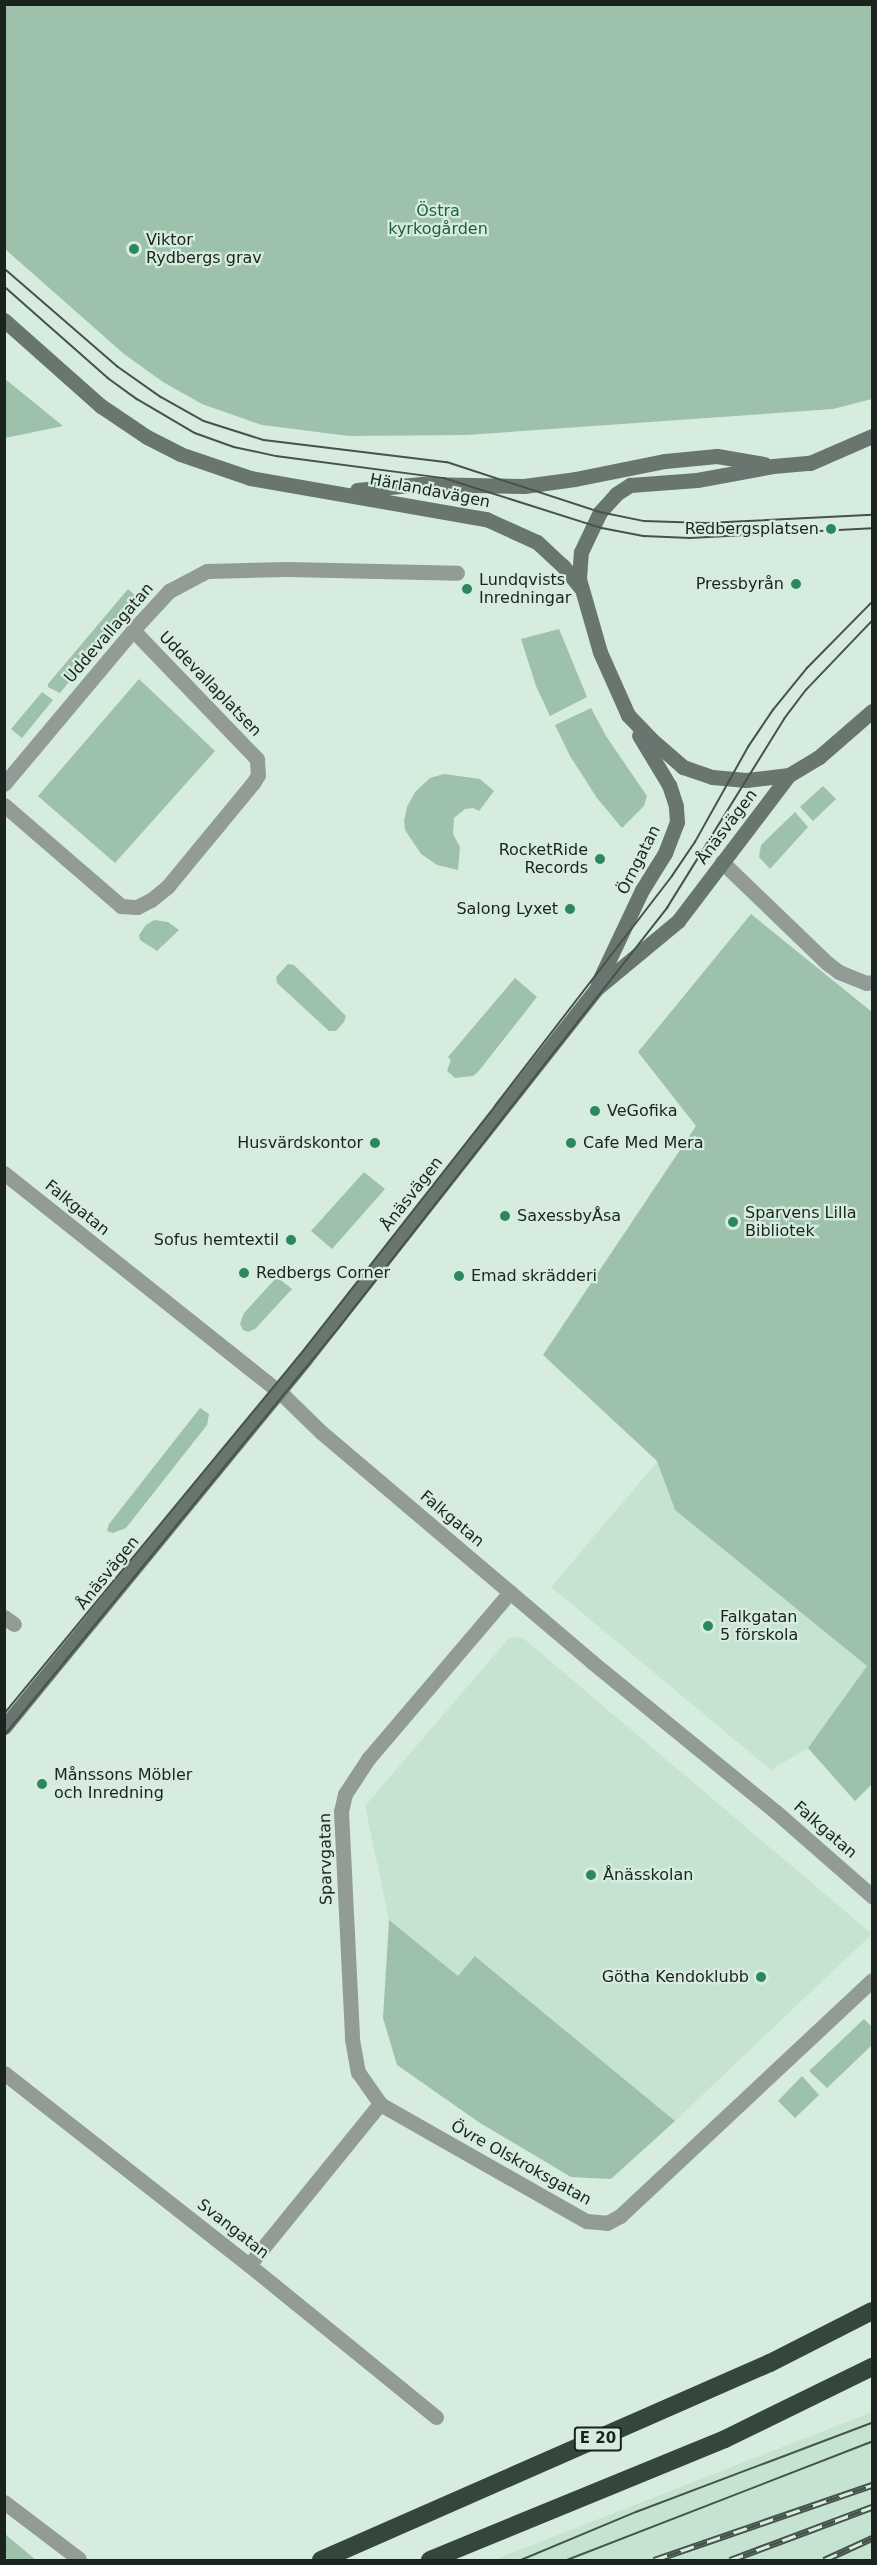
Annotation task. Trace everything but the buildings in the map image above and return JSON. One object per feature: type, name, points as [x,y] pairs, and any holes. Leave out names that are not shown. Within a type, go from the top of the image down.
[{"type":"highway","name":"E 20","points":[[321,2560],[770,2363],[873,2311]]},
{"type":"highway","points":[[430,2560],[725,2439],[873,2367]]},
{"type":"street","name":"Härlandavägen","points":[[4,320],[101,406],[165,447],[202,464],[250,478],[486,519],[537,542],[563,566],[582,590]]},
{"type":"street","name":"Härlandavägen","points":[[582,590],[579,570],[581,552],[600,512],[616,494],[630,485],[697,480],[773,466],[810,463],[873,436]]},
{"type":"street","name":"Härlandavägen","points":[[339,492],[422,484],[524,486],[576,479],[665,460],[717,456],[773,466]]},
{"type":"street","name":"Uddevallagatan","points":[[4,784],[133,630],[169,591],[207,571],[288,569],[457,573]]},
{"type":"street","name":"Örngatan","points":[[582,590],[600,652],[628,715],[669,785],[677,822],[665,853],[642,890],[596,989]]},
{"type":"street","name":"Uddevallaplatsen","points":[[4,806],[121,906],[136,907],[151,900],[168,886],[253,783],[258,775],[257,759],[133,630]]},
{"type":"street","name":"Ånäsvägen","points":[[4,1727],[279,1392],[596,989],[678,921],[789,775],[819,757],[873,711]]},
{"type":"street","name":"Örngatan","points":[[628,715],[672,759],[695,772],[730,780],[789,775]]},
{"type":"street","points":[[722,862],[838,972],[866,982],[873,982]]},
{"type":"street","name":"Falkgatan","points":[[4,1173],[279,1392],[321,1432],[873,1896]]},
{"type":"street","name":"Sparvgatan","points":[[380,2104],[358,2072],[352,2039],[341,1811],[345,1794],[368,1759],[510,1592]]},
{"type":"street","name":"Övre Olskroksgatan","points":[[380,2104],[586,2221],[607,2223],[620,2216],[873,1980]]},
{"type":"street","name":"Svangatan","points":[[4,2073],[249,2265],[436,2417]]},
{"type":"street","points":[[249,2265],[380,2104]]},
{"type":"street","points":[[4,2502],[79,2559]]},
{"type":"shaded area","name":"Falkgatan 5 förskola","points":[[658,1461],[675,1510],[867,1666],[808,1748],[771,1770],[551,1587]]},
{"type":"shaded area","name":"Ånässkolan","points":[[510,1637],[523,1638],[872,1934],[675,2121],[476,1956],[458,1977],[389,1920],[365,1806]]},
{"type":"shaded area","points":[[872,2412],[872,2560],[494,2560]]},
{"type":"green space","name":"Östra kyrkogården","points":[[4,5],[872,5],[872,399],[833,409],[467,435],[349,436],[262,425],[202,404],[163,382],[124,354],[5,249]]},
{"type":"green space","points":[[5,379],[63,426],[5,438]]},
{"type":"green space","points":[[128,589],[138,598],[60,693],[48,687],[48,684]]},
{"type":"green space","points":[[559,629],[587,697],[550,716],[536,686],[521,639]]},
{"type":"green space","points":[[139,679],[215,751],[115,863],[38,796]]},
{"type":"green space","points":[[42,692],[53,700],[22,738],[11,729]]},
{"type":"green space","points":[[591,708],[606,736],[647,796],[644,806],[622,828],[597,798],[570,756],[555,725]]},
{"type":"green space","points":[[444,774],[480,779],[494,791],[479,811],[473,808],[465,809],[454,818],[453,834],[460,847],[458,870],[437,865],[421,854],[405,830],[407,807],[415,792],[430,778]]},
{"type":"green space","points":[[823,786],[836,799],[813,821],[800,807]]},
{"type":"green space","points":[[795,812],[808,827],[770,869],[759,857],[761,845]]},
{"type":"green space","points":[[751,914],[872,1012],[872,1784],[855,1801],[808,1748],[867,1666],[675,1510],[657,1461],[543,1355],[696,1126],[638,1052]]},
{"type":"green space","points":[[154,920],[168,922],[179,930],[157,951],[140,940],[139,935],[146,925]]},
{"type":"green space","points":[[288,964],[294,965],[346,1016],[336,1031],[329,1031],[277,983],[276,977]]},
{"type":"green space","points":[[515,978],[537,997],[478,1072],[473,1076],[455,1078],[447,1071],[451,1060],[448,1057]]},
{"type":"green space","points":[[364,1172],[385,1189],[332,1249],[311,1231]]},
{"type":"green space","points":[[277,1277],[292,1289],[255,1329],[248,1332],[243,1330],[240,1324],[244,1313]]},
{"type":"green space","points":[[200,1408],[209,1414],[207,1425],[126,1528],[113,1533],[107,1531],[109,1524]]},
{"type":"green space","points":[[389,1920],[458,1976],[475,1956],[675,2121],[611,2179],[571,2177],[480,2123],[397,2065],[383,2018]]},
{"type":"green space","points":[[864,2019],[872,2027],[872,2045],[827,2088],[809,2071]]},
{"type":"green space","points":[[802,2076],[819,2095],[795,2118],[778,2101]]},
{"type":"green space","points":[[4,2534],[36,2560],[9,2560],[5,2557]]},
{"type":"tram line","points":[[4,268],[117,366],[161,397],[204,421],[264,440],[447,462],[600,512],[644,521],[706,523],[872,515]]},
{"type":"tram line","points":[[4,286],[108,378],[137,399],[195,433],[234,447],[276,456],[444,478],[602,528],[644,536],[690,538],[872,528]]},
{"type":"tram line","points":[[4,1714],[300,1355],[495,1106],[672,876],[695,842],[748,747],[773,710],[807,668],[872,602]]},
{"type":"tram line","points":[[4,1736],[340,1326],[667,908],[784,719],[806,690],[872,621]]},
{"type":"tram line","points":[[521,2560],[636,2512],[872,2423]]},
{"type":"tram line","points":[[567,2560],[872,2442]]},
{"type":"railway","points":[[654,2560],[872,2485]]},
{"type":"railway","points":[[730,2560],[872,2507]]},
{"type":"railway","points":[[824,2560],[872,2538]]},
{"type":"place","name":"Viktor Rydbergs grav","points":[[134,249]]},
{"type":"place","name":"Redbergsplatsen","points":[[831,529]]},
{"type":"place","name":"Pressbyrån","points":[[796,584]]},
{"type":"place","name":"Lundqvists Inredningar","points":[[467,589]]},
{"type":"place","name":"RocketRide Records","points":[[600,859]]},
{"type":"place","name":"Salong Lyxet","points":[[570,909]]},
{"type":"place","name":"VeGofika","points":[[595,1111]]},
{"type":"place","name":"Husvärdskontor","points":[[375,1143]]},
{"type":"place","name":"Cafe Med Mera","points":[[571,1143]]},
{"type":"place","name":"SaxessbyÅsa","points":[[505,1216]]},
{"type":"place","name":"Sparvens Lilla Bibliotek","points":[[733,1222]]},
{"type":"place","name":"Sofus hemtextil","points":[[291,1240]]},
{"type":"place","name":"Redbergs Corner","points":[[244,1273]]},
{"type":"place","name":"Emad skrädderi","points":[[459,1276]]},
{"type":"place","name":"Falkgatan 5 förskola","points":[[708,1626]]},
{"type":"place","name":"Månssons Möbler och Inredning","points":[[42,1784]]},
{"type":"place","name":"Ånässkolan","points":[[591,1875]]},
{"type":"place","name":"Götha Kendoklubb","points":[[761,1977]]}]
